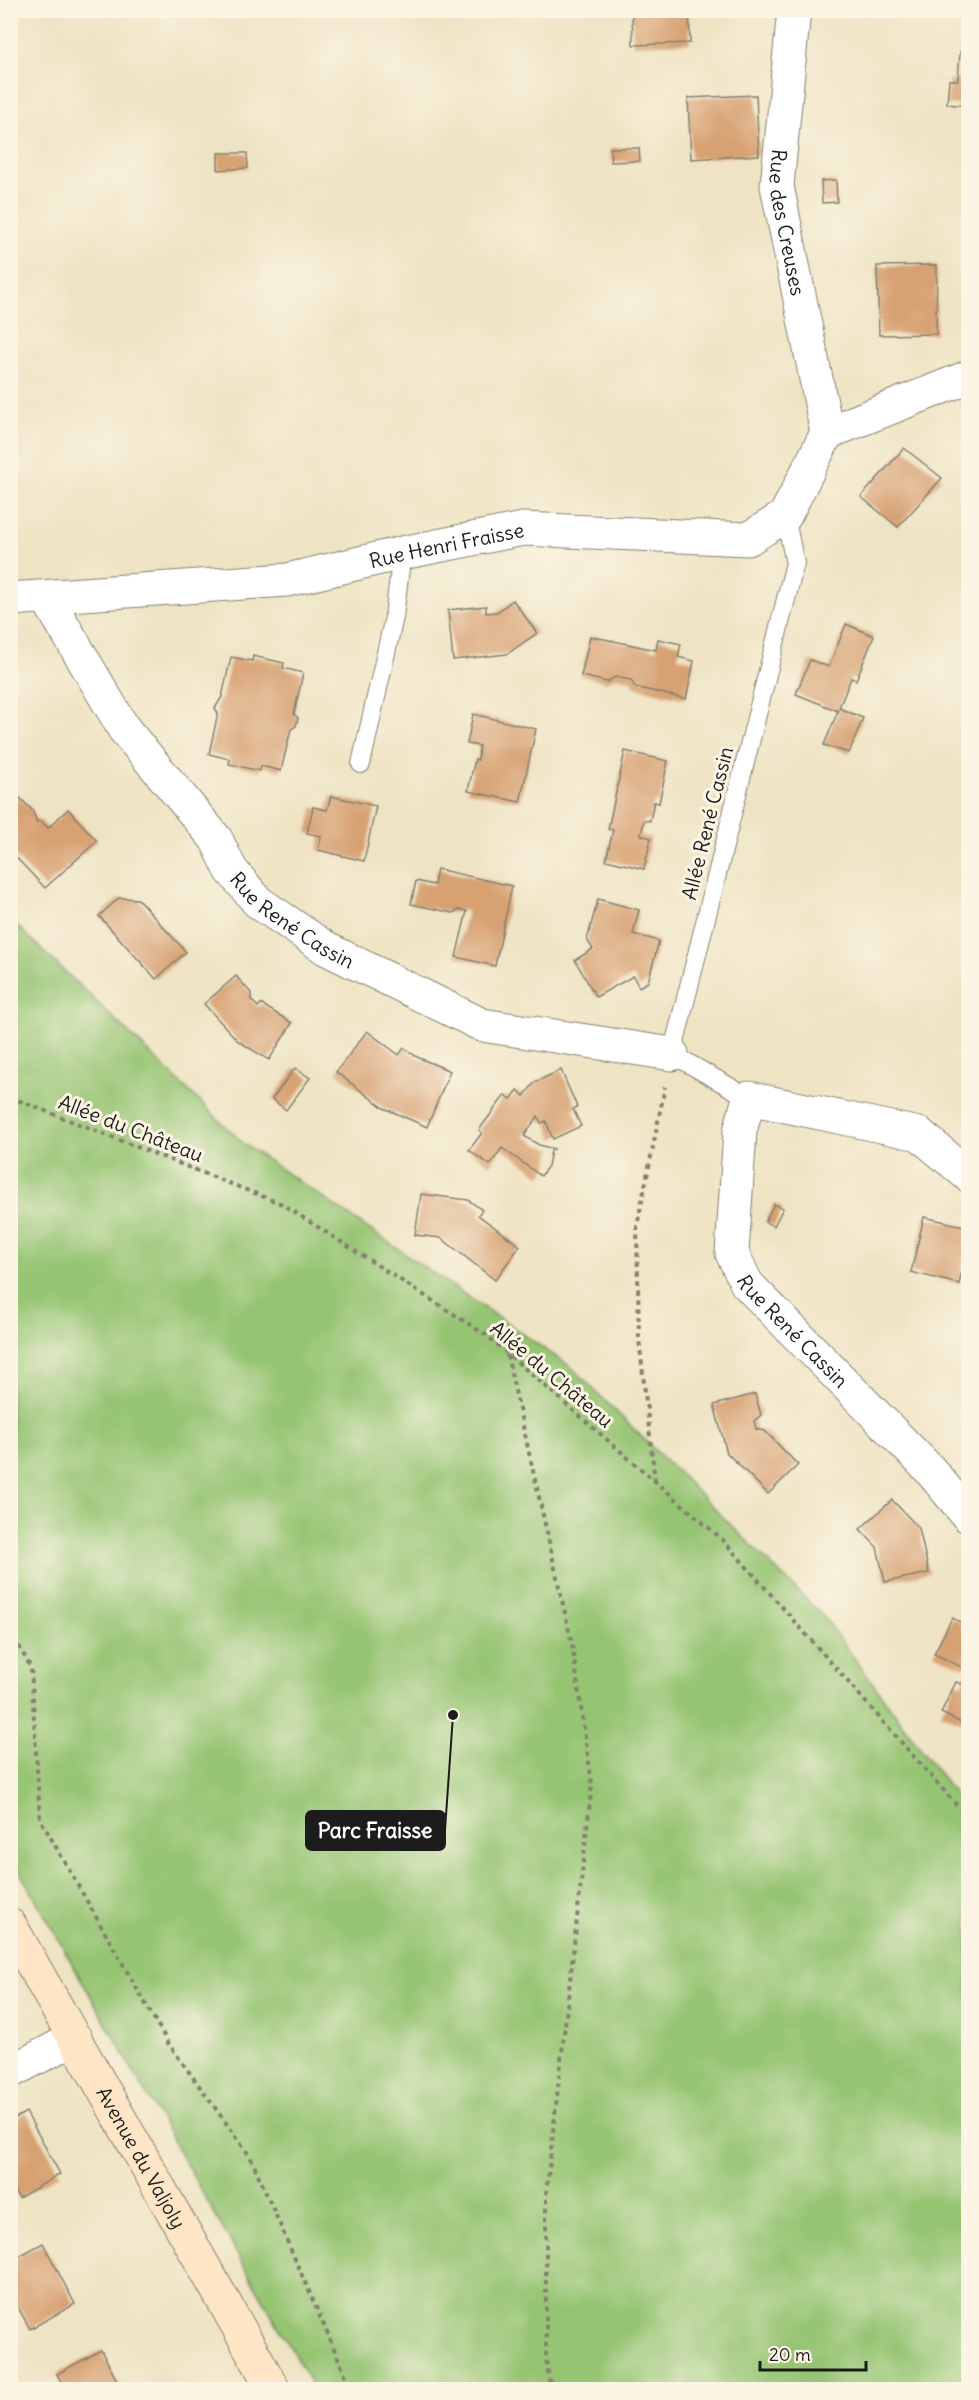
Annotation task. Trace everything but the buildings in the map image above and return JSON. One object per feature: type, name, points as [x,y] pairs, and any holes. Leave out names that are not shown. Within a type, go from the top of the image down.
[{"type":"main road","name":"Avenue du Valjoly","points":[[10,1925],[274,2390]]},
{"type":"street","name":"Rue des Creuses","points":[[794,10],[777,186],[827,433]]},
{"type":"street","points":[[785,516],[827,433],[969,377]]},
{"type":"street","name":"Rue Henri Fraisse","points":[[10,599],[287,580],[402,553],[523,529],[748,539],[785,516]]},
{"type":"street","name":"Rue René Cassin","points":[[47,598],[124,729],[216,838],[231,870],[258,902],[327,949],[482,1025],[672,1054]]},
{"type":"street","points":[[749,1098],[919,1134],[969,1175]]},
{"type":"street","name":"Rue René Cassin","points":[[749,1098],[740,1131],[732,1253],[747,1284],[930,1470],[969,1516]]},
{"type":"street","points":[[10,2072],[75,2038]]},
{"type":"lane","name":"Allée René Cassin","points":[[672,1054],[795,563],[785,516]]},
{"type":"lane","points":[[361,764],[394,617],[402,553]]},
{"type":"lane","points":[[672,1054],[749,1098]]},
{"type":"path","points":[[655,1482],[639,1339],[637,1226],[672,1054]]},
{"type":"path","name":"Allée du Château","points":[[10,1097],[282,1204],[486,1335],[723,1540],[969,1818]]},
{"type":"path","points":[[507,1354],[572,1644],[592,1784],[546,2195],[546,2359],[551,2390]]},
{"type":"path","points":[[10,1630],[31,1668],[40,1819],[168,2043],[250,2156],[352,2390]]},
{"type":"green space","points":[[11,920],[244,1144],[571,1367],[824,1617],[968,1813],[968,2389],[314,2389],[11,1856]]},
{"type":"place","name":"Parc Fraisse","points":[[453,1715]]}]
